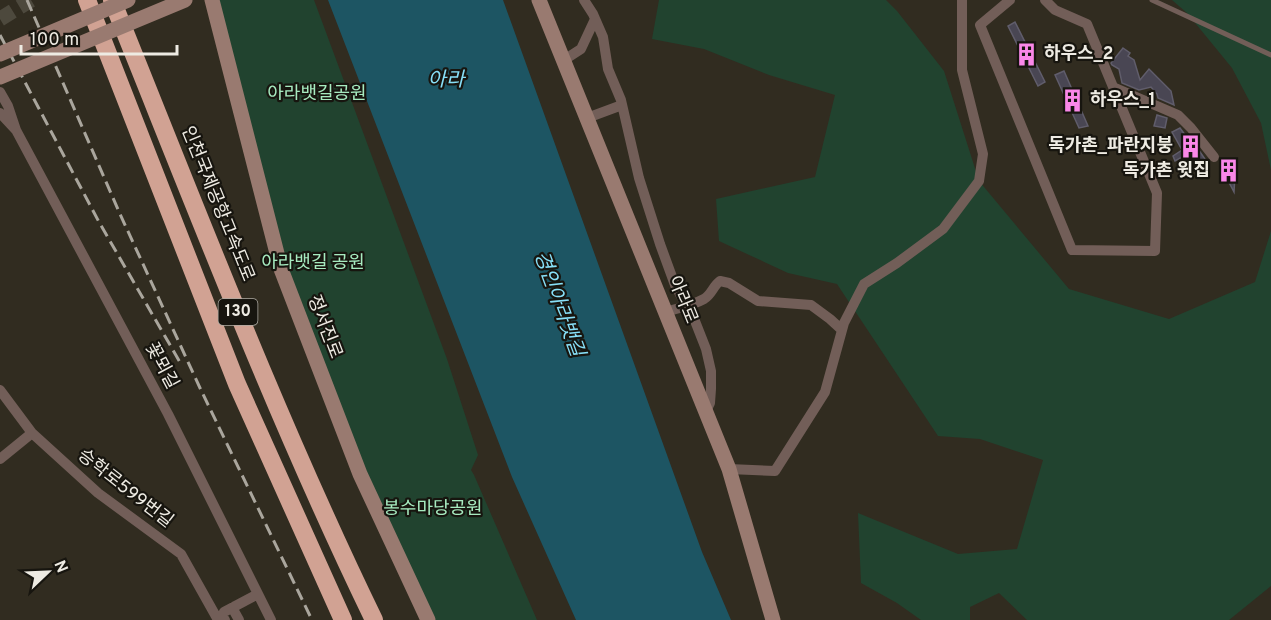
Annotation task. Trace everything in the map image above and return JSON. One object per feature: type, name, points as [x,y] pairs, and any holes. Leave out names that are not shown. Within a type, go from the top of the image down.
[{"type":"highway","name":"130","points":[[87,0],[237,384],[343,620]]},
{"type":"highway","name":"인천국제공항고속도로","points":[[112,0],[293,445],[374,620]]},
{"type":"main road","points":[[0,54],[128,0]]},
{"type":"main road","points":[[0,76],[185,0]]},
{"type":"main road","name":"정서진로","points":[[212,0],[281,268],[360,474],[428,620]]},
{"type":"main road","name":"아라로","points":[[539,0],[729,470],[773,620]]},
{"type":"street","points":[[584,0],[603,37],[608,69],[622,105],[639,178],[660,244],[675,285],[695,321],[706,349],[711,371],[710,403],[706,411]]},
{"type":"street","points":[[729,470],[775,471],[825,392],[844,323],[864,284],[943,229],[979,181],[983,154],[962,70],[962,0]]},
{"type":"street","points":[[1010,0],[980,26],[1072,250],[1155,250],[1157,193],[1087,24],[1055,10],[1045,0]]},
{"type":"street","points":[[564,60],[581,49],[595,19]]},
{"type":"street","points":[[1113,87],[1178,115],[1214,157]]},
{"type":"street","name":"꽃뫼길","points":[[0,92],[8,106],[16,130],[168,414],[271,620]]},
{"type":"street","points":[[587,118],[622,105]]},
{"type":"street","name":"꽃뫼길","points":[[0,113],[16,130]]},
{"type":"street","points":[[666,312],[703,299],[712,293],[715,285],[720,281],[729,283],[758,301],[811,305],[842,330]]},
{"type":"street","name":"승학로599번길","points":[[0,390],[32,433],[98,493],[181,554],[218,620]]},
{"type":"street","points":[[0,459],[32,433]]},
{"type":"street","points":[[225,620],[222,616],[224,612],[258,594]]},
{"type":"street","points":[[235,606],[234,610],[239,620]]},
{"type":"lane","points":[[1152,0],[1271,55]]},
{"type":"green space","points":[[212,0],[314,0],[447,359],[478,455],[471,470],[537,620],[428,620],[281,269]]},
{"type":"green space","points":[[659,0],[886,0],[944,71],[979,181],[1069,289],[1169,319],[1255,282],[1271,231],[1271,586],[1229,620],[1027,620],[999,593],[970,607],[970,620],[921,620],[897,603],[861,583],[858,513],[958,554],[1017,549],[1043,460],[980,439],[938,436],[837,284],[788,273],[719,241],[716,199],[815,177],[835,95],[769,75],[704,49],[652,39]]},
{"type":"green space","points":[[1172,0],[1271,0],[1271,170],[1261,123],[1232,68],[1187,13]]},
{"type":"water","name":"아라","points":[[328,0],[503,0],[702,552],[731,620],[576,620],[512,477]]},
{"type":"building","name":"하우스_2","points":[[1015,22],[1045,82],[1038,86],[1008,26]]},
{"type":"building","points":[[1123,48],[1134,60],[1140,80],[1149,69],[1171,91],[1174,105],[1158,98],[1151,87],[1139,90],[1122,83],[1119,69],[1111,63]]},
{"type":"building","name":"하우스_1","points":[[1064,71],[1088,126],[1079,128],[1055,75]]},
{"type":"building","points":[[1157,115],[1167,118],[1165,128],[1154,126]]},
{"type":"building","points":[[1180,128],[1209,165],[1206,168],[1191,152],[1175,161],[1173,156],[1182,150],[1172,132]]},
{"type":"building","name":"독가촌 윗집","points":[[1230,163],[1235,174],[1234,192],[1221,167]]},
{"type":"tunnel","points":[[0,19],[31,0]]},
{"type":"railway","points":[[27,0],[120,214],[200,388],[312,620]]},
{"type":"railway","points":[[0,35],[99,222],[181,364]]},
{"type":"place","name":"하우스_2","points":[[1026,54]]},
{"type":"place","name":"하우스_1","points":[[1072,100]]},
{"type":"place","name":"독가촌_파란지붕","points":[[1191,146]]},
{"type":"place","name":"독가촌 윗집","points":[[1228,171]]},
{"type":"park label","name":"아라뱃길공원","points":[[317,94]]},
{"type":"park label","name":"아라뱃길 공원","points":[[313,263]]},
{"type":"park label","name":"봉수마당공원","points":[[433,509]]},
{"type":"water label","name":"경인아라뱃길","points":[[558,304]]}]
